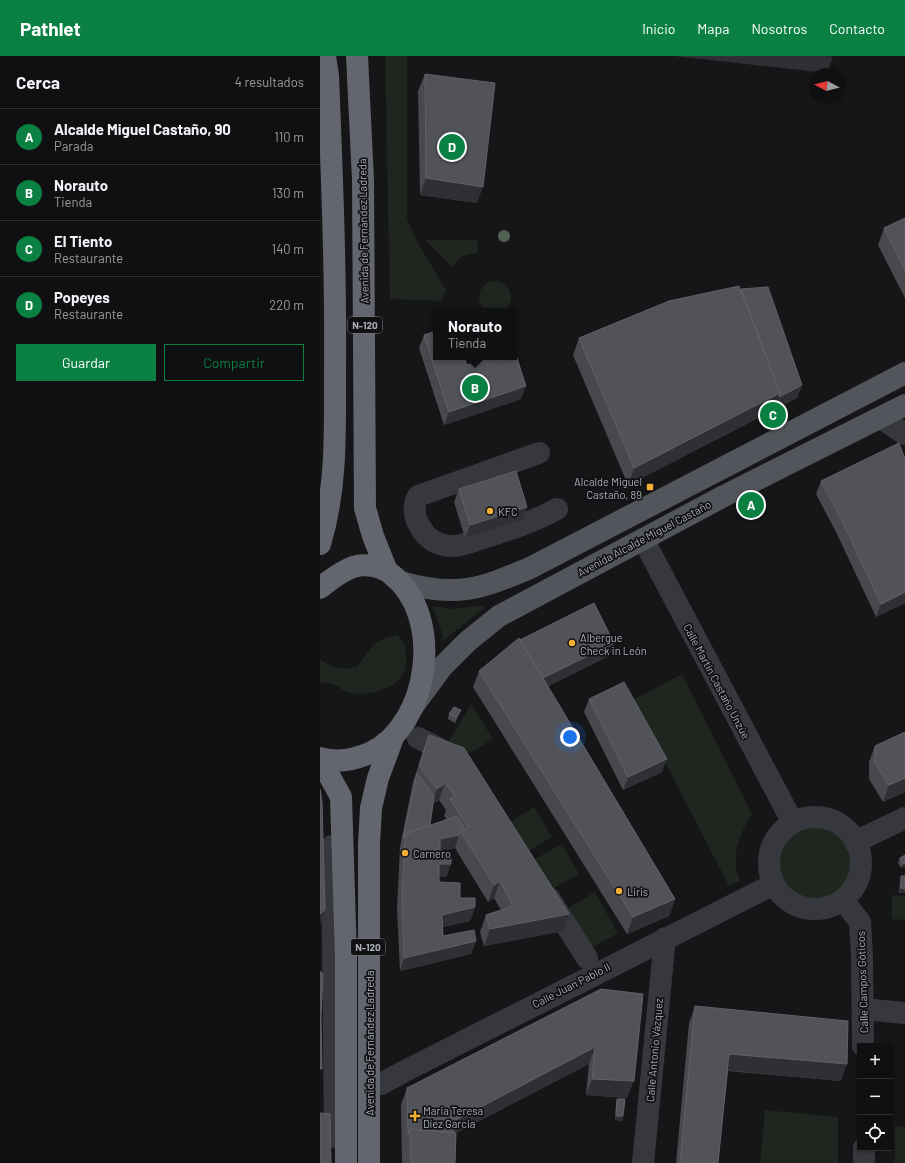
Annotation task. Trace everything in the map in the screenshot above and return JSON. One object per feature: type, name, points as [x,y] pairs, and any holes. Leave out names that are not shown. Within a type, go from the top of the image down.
[{"type":"highway","name":"N-120","points":[[320,544],[330,502],[334,455],[336,284],[328,76],[325,56]]},
{"type":"highway","name":"Avenida de Fernández Ladreda","points":[[357,56],[363,180],[365,508],[373,536],[394,576]]},
{"type":"highway","points":[[320,588],[354,566],[375,566],[394,576]]},
{"type":"highway","name":"N-120","points":[[320,758],[333,761],[357,758],[382,747],[394,735],[410,709],[421,680],[424,661],[423,625],[411,595],[394,576]]},
{"type":"highway","name":"Avenida de Fernández Ladreda","points":[[369,1163],[369,850],[371,808],[378,778],[394,735]]},
{"type":"highway","name":"Avenida de Fernández Ladreda","points":[[325,770],[341,797],[344,843],[346,957],[346,1163]]},
{"type":"main road","points":[[394,576],[423,588],[464,590],[496,582],[530,568],[905,373]]},
{"type":"main road","name":"Avenida Alcalde Miguel Castaño","points":[[410,709],[442,666],[468,641],[499,616],[724,496],[905,405]]},
{"type":"street","points":[[881,418],[905,434]]},
{"type":"street","points":[[540,453],[418,496],[415,507],[417,522],[422,531],[431,541],[438,544],[453,546],[538,520],[557,509]]},
{"type":"street","name":"Calle Martín Castaño Unzúe","points":[[643,539],[793,823]]},
{"type":"street","points":[[418,738],[464,760],[468,767]]},
{"type":"street","name":"Avenida de Fernández Ladreda","points":[[325,770],[327,955],[336,1163]]},
{"type":"street","points":[[816,817],[828,819],[839,824],[848,832],[855,842],[860,854],[858,879],[852,890],[843,900],[832,906],[818,910],[792,904],[781,895],[774,884],[770,873],[769,861],[771,850],[776,839],[783,830],[793,823],[804,818],[816,817]]},
{"type":"street","points":[[855,842],[905,818]]},
{"type":"street","points":[[538,879],[587,958]]},
{"type":"street","name":"Calle Juan Pablo II","points":[[369,1085],[381,1084],[665,938],[774,884]]},
{"type":"street","name":"Calle Campos Góticos","points":[[843,900],[860,922],[863,1043]]},
{"type":"street","name":"Calle Antonio Vázquez","points":[[643,1163],[665,938]]},
{"type":"street","points":[[863,1009],[905,1013]]},
{"type":"street","points":[[864,1151],[864,1163]]},
{"type":"shaded area","points":[[385,56],[407,56],[407,219],[418,243],[446,290],[441,301],[390,299]]},
{"type":"shaded area","points":[[425,240],[478,240],[477,253],[462,257],[452,267]]},
{"type":"shaded area","points":[[492,281],[498,281],[504,284],[511,294],[510,303],[506,308],[484,308],[479,300],[479,294],[482,288]]},
{"type":"shaded area","points":[[484,605],[484,608],[443,641],[441,630],[432,606],[454,609]]},
{"type":"shaded area","points":[[397,635],[405,644],[406,663],[405,671],[394,684],[380,691],[357,694],[347,692],[333,684],[320,684],[320,659],[329,665],[342,669],[357,667],[372,646],[381,640]]},
{"type":"shaded area","points":[[682,674],[752,814],[743,830],[737,846],[736,864],[740,881],[729,886],[633,700]]},
{"type":"shaded area","points":[[471,704],[493,739],[470,753],[446,746]]},
{"type":"shaded area","points":[[534,807],[552,837],[529,851],[510,822]]},
{"type":"shaded area","points":[[808,826],[822,826],[836,832],[846,842],[852,856],[850,877],[846,884],[836,894],[822,900],[808,900],[794,894],[784,884],[778,870],[778,856],[784,842],[794,832]]},
{"type":"shaded area","points":[[562,844],[579,874],[553,889],[535,859]]},
{"type":"shaded area","points":[[595,892],[618,933],[588,950],[565,910]]},
{"type":"shaded area","points":[[892,895],[905,896],[905,920],[892,919]]},
{"type":"shaded area","points":[[765,1110],[838,1117],[838,1163],[760,1163]]},
{"type":"shaded area","points":[[895,1126],[905,1127],[905,1163],[895,1163]]},
{"type":"building","points":[[425,74],[495,83],[483,187],[426,178]]},
{"type":"building","points":[[905,218],[905,270],[884,228]]},
{"type":"building","points":[[739,286],[780,393],[634,468],[579,338],[669,301]]},
{"type":"building","points":[[768,287],[802,385],[779,397],[780,393],[741,289]]},
{"type":"building","points":[[433,332],[433,360],[465,360],[467,365],[481,360],[517,360],[517,358],[526,386],[449,412],[424,335]]},
{"type":"building","points":[[899,443],[905,459],[905,592],[881,604],[842,521],[821,481]]},
{"type":"building","points":[[516,471],[527,507],[470,525],[459,489]]},
{"type":"building","points":[[594,603],[614,643],[543,678],[520,640]]},
{"type":"building","points":[[519,638],[675,899],[633,917],[479,671]]},
{"type":"building","points":[[624,682],[667,759],[628,777],[589,699]]},
{"type":"building","points":[[454,707],[461,710],[456,718],[449,714]]},
{"type":"building","points":[[905,732],[905,778],[889,785],[875,763],[875,746]]},
{"type":"building","points":[[429,735],[464,748],[569,914],[490,929],[486,915],[513,906],[500,881],[494,885],[461,832],[468,827],[450,799],[455,796],[445,783],[437,789],[419,765]]},
{"type":"building","points":[[417,773],[434,796],[430,825],[405,834],[403,838]]},
{"type":"building","points":[[320,789],[322,802],[325,910],[320,914]]},
{"type":"building","points":[[457,816],[465,829],[459,835],[440,839],[440,853],[451,853],[451,864],[439,864],[439,882],[460,883],[460,898],[475,898],[475,907],[442,915],[443,936],[474,930],[476,941],[404,958],[402,896],[405,834]]},
{"type":"building","points":[[905,855],[905,863],[903,864],[900,858]]},
{"type":"building","points":[[901,876],[905,876],[905,889],[901,888]]},
{"type":"building","points":[[320,971],[323,974],[321,1017],[322,1069],[320,1069]]},
{"type":"building","points":[[601,989],[643,994],[634,1081],[592,1079],[595,1047],[454,1121],[454,1133],[410,1129],[408,1134],[407,1088]]},
{"type":"building","points":[[695,1006],[848,1021],[847,1064],[729,1054],[718,1163],[680,1163]]},
{"type":"building","points":[[617,1099],[625,1099],[623,1116],[616,1116]]},
{"type":"building","points":[[320,1113],[330,1114],[331,1163],[320,1163]]},
{"type":"building","points":[[410,1129],[456,1133],[455,1163],[411,1163]]},
{"type":"place","name":"Popeyes","points":[[452,147]]},
{"type":"place","name":"Norauto","points":[[475,388]]},
{"type":"place","name":"El Tiento","points":[[773,415]]},
{"type":"place","name":"Alcalde Miguel Castaño, 89","points":[[650,487]]},
{"type":"place","name":"Alcalde Miguel Castaño, 90","points":[[751,505]]},
{"type":"place","name":"KFC","points":[[490,511]]},
{"type":"place","name":"Albergue Check in León","points":[[572,643]]},
{"type":"place","name":"Carnero","points":[[405,853]]},
{"type":"place","name":"Liris","points":[[619,891]]},
{"type":"place","name":"Maria Teresa Díez Garcia","points":[[415,1116]]}]
